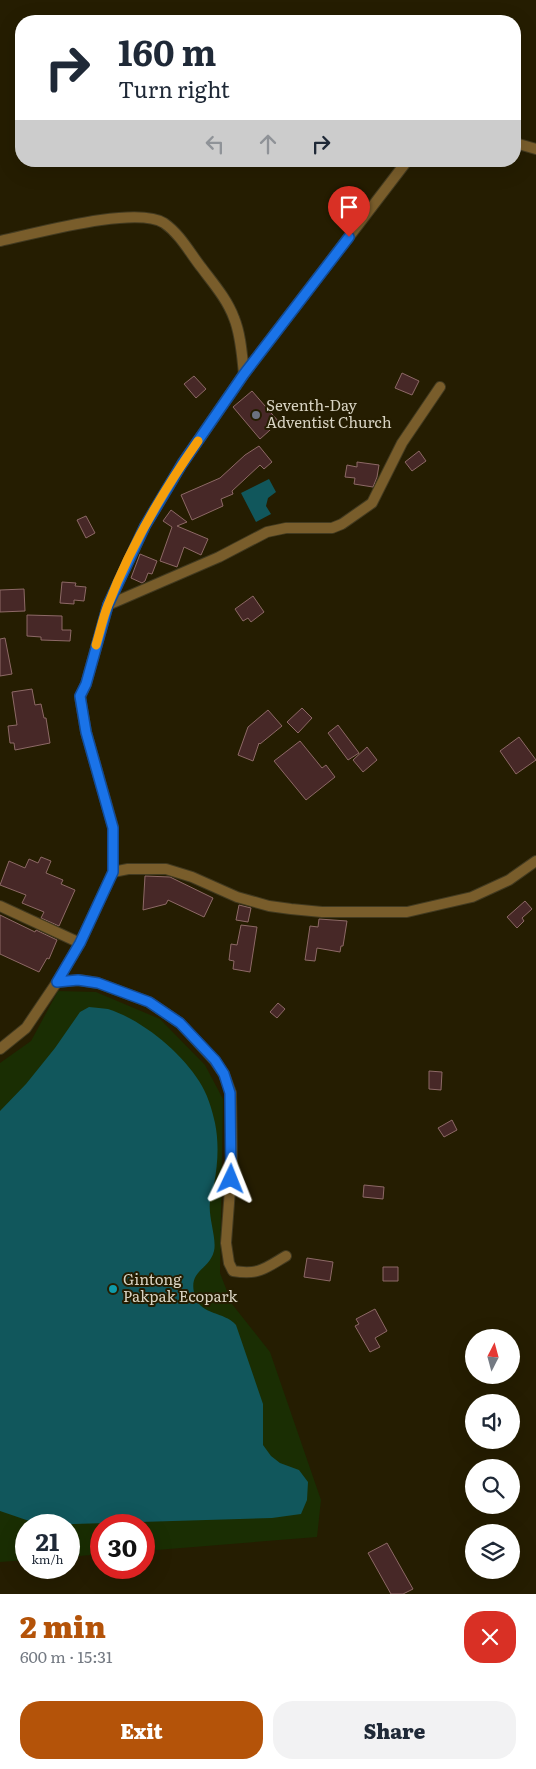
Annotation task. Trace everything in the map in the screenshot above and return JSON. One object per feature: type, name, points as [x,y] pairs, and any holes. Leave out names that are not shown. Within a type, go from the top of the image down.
[{"type":"street","points":[[521,145],[536,149]]},
{"type":"street","points":[[0,1049],[26,1028],[57,982],[80,943],[113,872],[113,828],[86,732],[80,696],[86,684],[108,605],[127,562],[182,464],[244,374],[402,167]]},
{"type":"street","points":[[0,241],[111,218],[138,216],[164,223],[177,235],[229,306],[238,329],[244,374]]},
{"type":"street","points":[[108,605],[219,557],[268,532],[286,528],[332,528],[342,524],[372,503],[402,443],[440,387]]},
{"type":"street","points":[[113,872],[128,869],[166,869],[192,877],[237,897],[269,906],[291,909],[322,912],[407,912],[472,897],[509,880],[536,861]]},
{"type":"street","points":[[0,906],[80,943]]},
{"type":"street","points":[[57,982],[78,980],[98,983],[149,1002],[180,1023],[215,1060],[224,1074],[230,1093],[232,1162],[226,1243],[228,1263],[233,1271],[248,1274],[259,1272],[286,1256]]},
{"type":"green space","name":"Gintong Pakpak Ecopark","points":[[58,991],[96,992],[160,1019],[205,1065],[223,1099],[220,1273],[232,1304],[270,1352],[321,1500],[317,1537],[155,1550],[155,1514],[90,1514],[90,1555],[80,1556],[80,1514],[15,1514],[15,1561],[0,1562],[0,1063],[31,1041]]},
{"type":"water","points":[[269,479],[276,492],[268,498],[266,506],[271,514],[256,522],[241,493]]},
{"type":"water","name":"Gintong Pakpak Ecopark","points":[[89,1007],[108,1009],[147,1029],[182,1059],[207,1096],[214,1118],[218,1154],[214,1186],[210,1198],[210,1214],[215,1246],[208,1263],[194,1281],[195,1296],[202,1307],[225,1317],[236,1325],[263,1404],[263,1445],[271,1456],[280,1463],[299,1470],[308,1482],[307,1500],[301,1514],[272,1518],[155,1522],[155,1514],[90,1514],[90,1524],[80,1524],[80,1514],[15,1514],[15,1516],[0,1511],[0,1111],[26,1084],[55,1048],[80,1012]]},
{"type":"building","points":[[402,373],[419,381],[412,395],[395,388]]},
{"type":"building","points":[[194,376],[206,389],[196,398],[184,384]]},
{"type":"building","name":"Seventh-Day Adventist Church","points":[[252,391],[279,422],[260,439],[233,407]]},
{"type":"building","points":[[259,446],[272,462],[264,469],[260,465],[232,491],[233,494],[221,499],[223,506],[192,520],[181,495],[220,478],[245,455]]},
{"type":"building","points":[[419,451],[426,461],[412,471],[405,462]]},
{"type":"building","points":[[357,462],[379,465],[373,487],[354,484],[355,478],[345,477],[347,465],[357,467]]},
{"type":"building","points":[[171,510],[187,522],[177,526],[208,539],[201,555],[184,547],[177,567],[160,561],[172,527],[163,521]]},
{"type":"building","points":[[86,516],[95,533],[86,538],[77,520]]},
{"type":"building","points":[[140,554],[157,561],[152,574],[148,573],[145,581],[142,583],[131,578]]},
{"type":"building","points":[[62,582],[76,583],[75,586],[86,587],[84,601],[74,600],[74,604],[60,603]]},
{"type":"building","points":[[24,589],[25,611],[0,612],[0,590]]},
{"type":"building","points":[[253,596],[264,612],[251,622],[248,618],[243,621],[235,609]]},
{"type":"building","points":[[27,615],[62,616],[62,630],[71,630],[70,641],[41,640],[41,637],[27,636]]},
{"type":"building","points":[[5,638],[12,674],[0,676],[0,639]]},
{"type":"building","points":[[32,689],[35,705],[41,704],[44,718],[46,718],[50,743],[15,750],[14,743],[10,743],[8,726],[17,725],[12,692]]},
{"type":"building","points":[[302,708],[312,718],[298,733],[287,722]]},
{"type":"building","points":[[268,710],[282,726],[259,743],[253,761],[238,755],[248,727]]},
{"type":"building","points":[[338,725],[359,753],[348,760],[328,733]]},
{"type":"building","points":[[519,737],[536,760],[516,774],[500,751]]},
{"type":"building","points":[[300,741],[322,768],[326,765],[335,777],[306,800],[274,761]]},
{"type":"building","points":[[367,747],[377,760],[363,772],[353,760]]},
{"type":"building","points":[[41,857],[51,861],[46,873],[63,880],[61,884],[75,890],[59,926],[41,918],[44,912],[22,903],[26,895],[0,885],[9,861],[25,868],[29,859],[38,863]]},
{"type":"building","points":[[145,876],[170,877],[213,898],[204,917],[168,900],[166,904],[143,910]]},
{"type":"building","points":[[525,901],[532,909],[522,918],[524,921],[517,928],[507,917]]},
{"type":"building","points":[[239,905],[251,908],[248,922],[236,920]]},
{"type":"building","points":[[0,915],[35,932],[36,930],[57,940],[49,959],[47,958],[39,972],[0,954]]},
{"type":"building","points":[[319,919],[347,921],[343,946],[341,946],[340,952],[317,948],[315,961],[305,960],[310,926],[318,927]]},
{"type":"building","points":[[241,925],[257,927],[250,972],[233,969],[234,961],[229,960],[231,944],[237,945]]},
{"type":"building","points":[[278,1003],[285,1009],[277,1018],[270,1012]]},
{"type":"building","points":[[429,1071],[442,1072],[441,1090],[429,1089]]},
{"type":"building","points":[[452,1120],[457,1130],[444,1137],[438,1128]]},
{"type":"building","points":[[364,1185],[384,1187],[383,1199],[363,1197]]},
{"type":"building","points":[[307,1258],[333,1262],[330,1281],[304,1277]]},
{"type":"building","points":[[383,1267],[398,1267],[398,1281],[383,1281]]},
{"type":"building","points":[[375,1309],[387,1331],[375,1338],[380,1347],[370,1352],[355,1326],[359,1324],[356,1319]]},
{"type":"building","points":[[387,1543],[413,1589],[403,1594],[391,1594],[368,1553]]},
{"type":"slow traffic","points":[[96,645],[108,605],[127,562],[145,526],[198,441]]},
{"type":"place","name":"Seventh-Day Adventist Church","points":[[256,415]]},
{"type":"place","name":"Gintong Pakpak Ecopark","points":[[113,1289]]},
{"type":"route","points":[[231,1179],[230,1093],[224,1074],[215,1060],[180,1023],[149,1002],[98,983],[78,980],[57,982],[80,943],[113,872],[113,828],[86,732],[80,696],[86,684],[108,605],[145,526],[182,464],[244,374],[349,237]]}]
